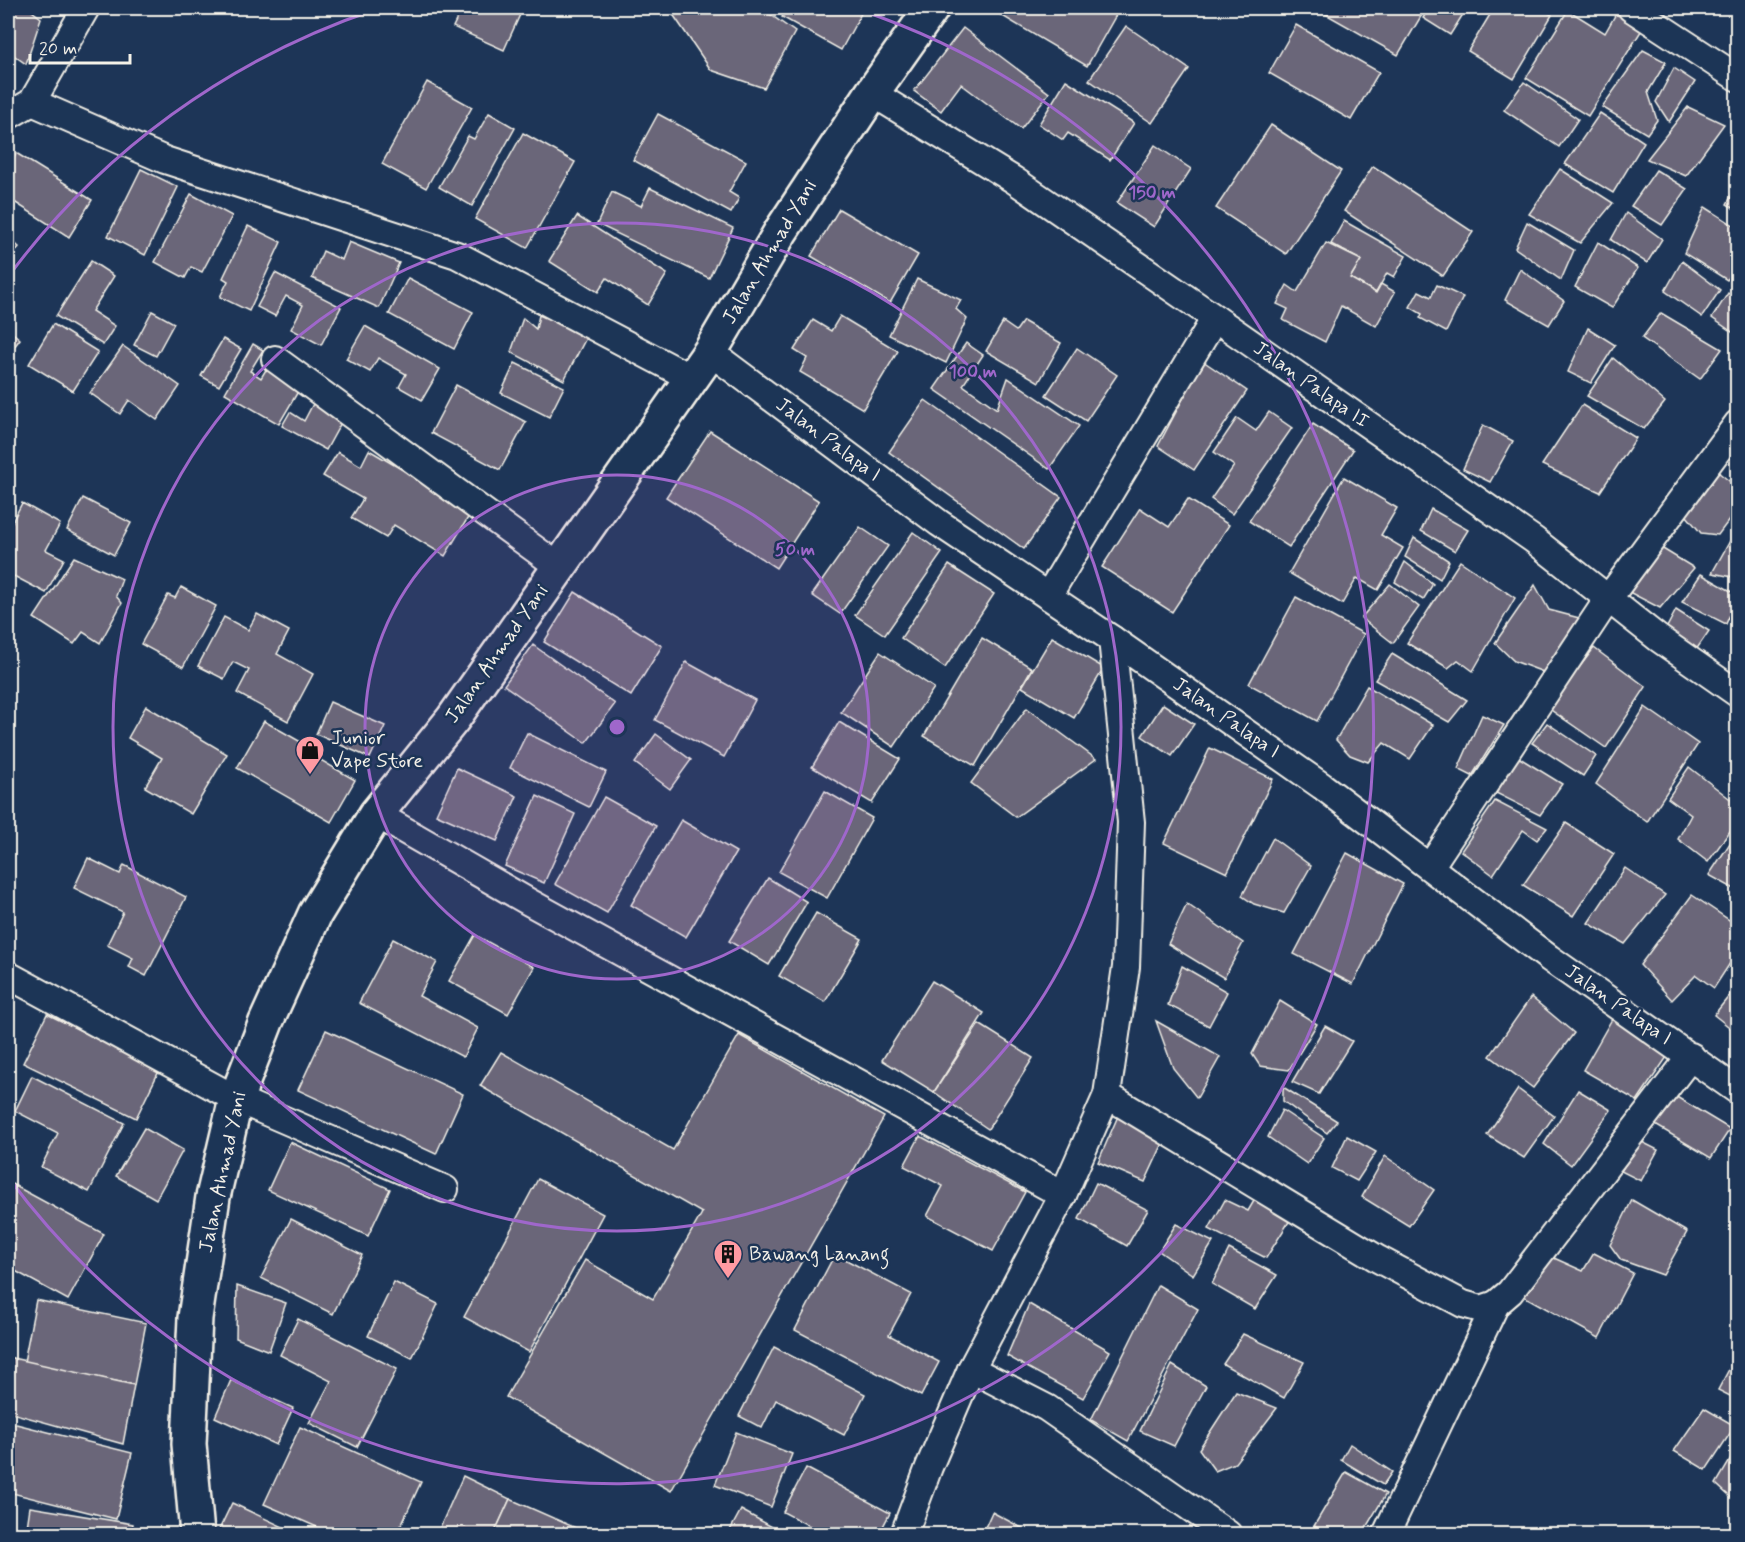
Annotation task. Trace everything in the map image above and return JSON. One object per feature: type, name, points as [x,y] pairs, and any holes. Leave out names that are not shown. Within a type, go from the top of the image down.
[{"type":"main road","name":"Jalan Ahmad Yani","points":[[197,1534],[189,1444],[195,1318],[213,1197],[236,1099],[266,1022],[315,914],[376,814],[453,718],[701,365],[781,231],[872,93],[932,8]]},
{"type":"street","points":[[8,116],[32,102],[86,8]]},
{"type":"street","points":[[1632,8],[1737,78]]},
{"type":"street","name":"Jalan Palapa II","points":[[872,93],[1014,180],[1215,318],[1534,540],[1608,599],[1737,694]]},
{"type":"street","name":"Jalan Palapa I","points":[[32,102],[165,160],[457,255],[701,365],[1112,639],[1322,786],[1549,958],[1691,1056],[1737,1091]]},
{"type":"street","points":[[1048,596],[1215,318]]},
{"type":"street","points":[[275,359],[558,566]]},
{"type":"street","points":[[1430,867],[1608,599],[1737,423]]},
{"type":"street","points":[[904,1534],[970,1369],[1063,1195],[1107,1095],[1126,967],[1131,822],[1112,639]]},
{"type":"street","points":[[376,814],[529,902],[1063,1195]]},
{"type":"street","points":[[8,975],[236,1099],[445,1189]]},
{"type":"street","points":[[1107,1095],[1378,1259],[1463,1304],[1481,1309],[1496,1304],[1510,1292],[1691,1056]]},
{"type":"street","points":[[1386,1534],[1496,1304]]},
{"type":"street","points":[[970,1369],[1047,1408],[1228,1534]]},
{"type":"building","points":[[8,8],[28,8],[41,18],[26,64],[8,51]]},
{"type":"building","points":[[462,8],[523,8],[504,50],[453,27]]},
{"type":"building","points":[[672,8],[761,8],[795,32],[764,88],[711,70],[670,10]]},
{"type":"building","points":[[788,8],[864,8],[841,50],[782,17]]},
{"type":"building","points":[[989,8],[1120,8],[1087,66]]},
{"type":"building","points":[[1315,8],[1426,8],[1398,55]]},
{"type":"building","points":[[1429,8],[1467,8],[1450,35],[1423,18]]},
{"type":"building","points":[[1494,8],[1540,8],[1552,15],[1514,79],[1468,51]]},
{"type":"building","points":[[1568,10],[1605,33],[1617,12],[1643,28],[1588,116],[1526,78]]},
{"type":"building","points":[[1296,25],[1379,72],[1351,120],[1269,73]]},
{"type":"building","points":[[1126,26],[1189,69],[1152,123],[1089,80]]},
{"type":"building","points":[[963,28],[1049,93],[1021,129],[961,84],[941,111],[914,91]]},
{"type":"building","points":[[1643,50],[1666,62],[1648,92],[1657,120],[1647,134],[1602,107]]},
{"type":"building","points":[[1674,68],[1695,82],[1669,122],[1656,102]]},
{"type":"building","points":[[1066,80],[1134,123],[1110,160],[1068,133],[1063,140],[1039,124]]},
{"type":"building","points":[[427,82],[472,107],[426,188],[382,164]]},
{"type":"building","points":[[1524,82],[1578,119],[1559,147],[1504,110]]},
{"type":"building","points":[[1688,107],[1724,124],[1686,176],[1647,159]]},
{"type":"building","points":[[489,113],[515,128],[472,206],[439,187],[468,136],[474,139]]},
{"type":"building","points":[[1600,113],[1644,142],[1613,193],[1565,164]]},
{"type":"building","points":[[658,114],[746,161],[729,192],[739,198],[731,213],[633,160]]},
{"type":"building","points":[[1271,125],[1341,171],[1286,254],[1216,208]]},
{"type":"building","points":[[523,133],[575,162],[527,248],[475,219]]},
{"type":"building","points":[[1155,145],[1191,169],[1154,227],[1117,203]]},
{"type":"building","points":[[16,153],[92,200],[69,237],[8,198],[8,168]]},
{"type":"building","points":[[1373,166],[1473,232],[1443,276],[1344,211]]},
{"type":"building","points":[[141,169],[178,187],[145,255],[108,236]]},
{"type":"building","points":[[1560,169],[1613,203],[1580,243],[1529,214]]},
{"type":"building","points":[[1656,170],[1687,189],[1662,225],[1631,206]]},
{"type":"building","points":[[1738,184],[1738,211],[1727,204]]},
{"type":"building","points":[[650,188],[733,228],[709,278],[597,224],[612,192],[641,206]]},
{"type":"building","points":[[191,194],[232,216],[202,272],[191,267],[185,278],[155,262]]},
{"type":"building","points":[[1705,207],[1738,228],[1738,266],[1727,280],[1684,253]]},
{"type":"building","points":[[839,209],[918,255],[890,303],[811,256]]},
{"type":"building","points":[[1626,213],[1662,239],[1647,263],[1611,240]]},
{"type":"building","points":[[577,216],[667,274],[648,305],[607,278],[598,292],[549,261]]},
{"type":"building","points":[[1344,221],[1406,256],[1394,277],[1387,273],[1376,293],[1350,278],[1361,260],[1331,244]]},
{"type":"building","points":[[1527,222],[1574,250],[1561,280],[1515,248]]},
{"type":"building","points":[[248,226],[281,242],[249,311],[220,297],[228,281],[223,278]]},
{"type":"building","points":[[8,237],[19,247],[8,261]]},
{"type":"building","points":[[349,242],[399,263],[379,308],[312,278],[323,251],[342,260]]},
{"type":"building","points":[[1598,242],[1638,268],[1612,308],[1575,287]]},
{"type":"building","points":[[1326,243],[1361,260],[1350,278],[1376,293],[1381,284],[1395,292],[1376,326],[1341,306],[1325,342],[1283,320],[1288,309],[1277,304],[1287,285],[1297,292]]},
{"type":"building","points":[[91,261],[114,276],[92,311],[115,326],[103,345],[56,316]]},
{"type":"building","points":[[1682,261],[1720,290],[1702,317],[1665,291]]},
{"type":"building","points":[[1520,269],[1564,301],[1549,325],[1505,300]]},
{"type":"building","points":[[275,273],[341,307],[321,345],[291,329],[303,305],[286,296],[275,316],[257,307]]},
{"type":"building","points":[[408,278],[473,312],[454,349],[389,314]]},
{"type":"building","points":[[917,279],[961,300],[956,309],[967,319],[946,363],[889,335]]},
{"type":"building","points":[[1437,285],[1463,297],[1446,332],[1420,318],[1422,314],[1410,307],[1419,291],[1431,297]]},
{"type":"building","points":[[1728,293],[1738,301],[1738,336],[1712,318]]},
{"type":"building","points":[[152,311],[174,323],[156,356],[134,345]]},
{"type":"building","points":[[1661,313],[1722,349],[1700,379],[1642,338]]},
{"type":"building","points":[[539,315],[587,336],[564,380],[511,352],[523,318],[536,329]]},
{"type":"building","points":[[840,316],[898,351],[863,409],[800,372],[807,358],[794,350],[813,320],[831,331]]},
{"type":"building","points":[[1023,321],[1061,343],[1039,382],[986,351],[1003,322],[1016,331]]},
{"type":"building","points":[[53,324],[98,352],[73,391],[29,364]]},
{"type":"building","points":[[365,326],[440,369],[422,400],[399,387],[406,374],[378,358],[370,372],[346,359]]},
{"type":"building","points":[[1588,328],[1615,345],[1591,383],[1568,372]]},
{"type":"building","points":[[8,329],[20,339],[8,355]]},
{"type":"building","points":[[223,339],[241,349],[219,386],[201,376]]},
{"type":"building","points":[[966,343],[983,355],[963,385],[997,409],[1008,378],[1079,426],[1049,469],[934,389]]},
{"type":"building","points":[[253,344],[263,350],[250,371],[261,378],[270,363],[303,383],[279,424],[225,393]]},
{"type":"building","points":[[123,346],[180,386],[157,420],[129,400],[120,414],[90,393]]},
{"type":"building","points":[[1077,348],[1117,375],[1086,421],[1046,395]]},
{"type":"building","points":[[1613,358],[1665,402],[1644,429],[1587,396]]},
{"type":"building","points":[[1203,361],[1247,391],[1194,470],[1158,446]]},
{"type":"building","points":[[515,363],[564,387],[549,417],[501,393]]},
{"type":"building","points":[[456,385],[526,422],[500,470],[431,433]]},
{"type":"building","points":[[925,400],[1061,497],[1024,549],[889,452]]},
{"type":"building","points":[[314,402],[343,419],[326,450],[282,426],[290,412],[304,421]]},
{"type":"building","points":[[1582,405],[1636,438],[1600,492],[1542,465]]},
{"type":"building","points":[[1269,412],[1292,428],[1232,514],[1211,499],[1234,466],[1214,452],[1237,418],[1256,431]]},
{"type":"building","points":[[1313,424],[1353,450],[1289,547],[1249,521]]},
{"type":"building","points":[[1483,425],[1513,441],[1490,482],[1463,469]]},
{"type":"building","points":[[710,431],[819,501],[776,568],[666,497]]},
{"type":"building","points":[[369,450],[472,511],[445,556],[394,525],[386,538],[351,518],[363,499],[323,476],[338,452],[361,466]]},
{"type":"building","points":[[1718,472],[1738,488],[1738,508],[1718,535],[1701,533],[1686,515]]},
{"type":"building","points":[[1344,477],[1397,508],[1381,535],[1403,548],[1378,590],[1357,578],[1342,604],[1289,573]]},
{"type":"building","points":[[83,498],[131,523],[114,555],[67,530]]},
{"type":"building","points":[[1188,499],[1229,525],[1172,612],[1102,567],[1140,508],[1169,527]]},
{"type":"building","points":[[22,503],[60,524],[46,550],[64,559],[46,593],[8,573],[8,524],[10,526]]},
{"type":"building","points":[[1431,509],[1468,530],[1455,551],[1421,531]]},
{"type":"building","points":[[860,527],[888,546],[840,614],[812,595]]},
{"type":"building","points":[[913,532],[942,553],[885,635],[855,615]]},
{"type":"building","points":[[1414,538],[1449,561],[1440,579],[1405,557]]},
{"type":"building","points":[[1730,541],[1738,544],[1738,578],[1712,573]]},
{"type":"building","points":[[1658,546],[1694,568],[1660,608],[1627,591]]},
{"type":"building","points":[[74,557],[122,579],[116,596],[122,603],[100,643],[83,632],[74,644],[34,618]]},
{"type":"building","points":[[1460,561],[1515,598],[1473,671],[1458,660],[1448,668],[1407,643]]},
{"type":"building","points":[[1405,562],[1433,584],[1423,600],[1395,582]]},
{"type":"building","points":[[949,565],[994,594],[945,668],[901,638]]},
{"type":"building","points":[[1701,574],[1738,595],[1726,624],[1682,602]]},
{"type":"building","points":[[1390,584],[1419,607],[1393,643],[1361,618]]},
{"type":"building","points":[[1535,585],[1549,610],[1583,619],[1546,673],[1514,661],[1495,643]]},
{"type":"building","points":[[181,587],[216,606],[183,667],[141,644],[168,595],[175,598]]},
{"type":"building","points":[[575,592],[662,646],[631,696],[544,642]]},
{"type":"building","points":[[1296,597],[1364,634],[1317,721],[1249,684]]},
{"type":"building","points":[[1676,610],[1709,631],[1696,650],[1667,627]]},
{"type":"building","points":[[257,614],[289,631],[277,654],[313,674],[288,721],[237,693],[249,670],[233,662],[224,679],[198,666],[224,617],[248,630]]},
{"type":"building","points":[[1052,637],[1104,668],[1074,718],[1022,687]]},
{"type":"building","points":[[982,638],[1032,668],[975,766],[924,736]]},
{"type":"building","points":[[533,645],[615,704],[586,743],[504,685]]},
{"type":"building","points":[[1594,648],[1646,687],[1606,748],[1548,708]]},
{"type":"building","points":[[880,652],[934,688],[894,747],[841,712]]},
{"type":"building","points":[[1392,654],[1467,700],[1449,722],[1375,680]]},
{"type":"building","points":[[686,662],[755,700],[724,757],[655,720]]},
{"type":"building","points":[[1367,686],[1433,725],[1410,759],[1384,743],[1368,762],[1350,755],[1336,740]]},
{"type":"building","points":[[330,702],[385,726],[370,758],[316,734]]},
{"type":"building","points":[[1163,704],[1194,724],[1172,756],[1142,736]]},
{"type":"building","points":[[146,706],[227,754],[191,814],[145,787],[162,758],[128,738]]},
{"type":"building","points":[[1645,707],[1698,744],[1647,822],[1596,784]]},
{"type":"building","points":[[1027,708],[1096,759],[1016,817],[971,783]]},
{"type":"building","points":[[1482,715],[1504,725],[1472,776],[1458,769]]},
{"type":"building","points":[[264,721],[308,746],[305,751],[355,780],[331,822],[237,768]]},
{"type":"building","points":[[839,722],[900,759],[872,803],[812,767]]},
{"type":"building","points":[[1547,723],[1596,756],[1583,776],[1532,743]]},
{"type":"building","points":[[527,733],[606,772],[589,807],[510,768]]},
{"type":"building","points":[[656,734],[691,760],[670,789],[635,763]]},
{"type":"building","points":[[1210,748],[1273,779],[1227,873],[1164,843]]},
{"type":"building","points":[[1518,757],[1562,784],[1540,815],[1496,793]]},
{"type":"building","points":[[1689,767],[1738,805],[1738,820],[1708,862],[1678,839],[1691,815],[1668,798]]},
{"type":"building","points":[[457,768],[517,796],[497,841],[436,814]]},
{"type":"building","points":[[825,791],[872,818],[827,898],[779,872]]},
{"type":"building","points":[[537,796],[575,814],[544,883],[505,866]]},
{"type":"building","points":[[604,797],[656,826],[607,913],[555,884]]},
{"type":"building","points":[[1495,801],[1547,828],[1537,840],[1523,830],[1493,875],[1461,851]]},
{"type":"building","points":[[681,820],[736,852],[686,937],[631,905]]},
{"type":"building","points":[[1566,823],[1614,854],[1573,916],[1523,885]]},
{"type":"building","points":[[1738,831],[1738,891],[1709,875]]},
{"type":"building","points":[[1273,838],[1311,866],[1284,913],[1254,904],[1242,896]]},
{"type":"building","points":[[1347,853],[1403,884],[1353,984],[1294,954]]},
{"type":"building","points":[[88,858],[120,874],[124,865],[186,897],[146,976],[129,967],[133,958],[107,945],[123,912],[74,888]]},
{"type":"building","points":[[1625,868],[1665,895],[1625,944],[1588,923]]},
{"type":"building","points":[[768,878],[807,902],[769,965],[729,941]]},
{"type":"building","points":[[1692,895],[1738,926],[1738,951],[1714,988],[1696,975],[1672,1000],[1640,965]]},
{"type":"building","points":[[1187,904],[1243,943],[1224,978],[1168,944]]},
{"type":"building","points":[[816,913],[862,939],[825,1002],[779,976]]},
{"type":"building","points":[[475,935],[534,967],[508,1014],[449,981]]},
{"type":"building","points":[[393,939],[437,962],[419,996],[478,1028],[463,1057],[359,1003]]},
{"type":"building","points":[[1182,966],[1227,992],[1209,1026],[1168,1005]]},
{"type":"building","points":[[932,981],[984,1013],[934,1092],[882,1060]]},
{"type":"building","points":[[1738,985],[1738,1034],[1714,1015]]},
{"type":"building","points":[[1531,997],[1574,1033],[1533,1088],[1490,1056]]},
{"type":"building","points":[[1280,1001],[1317,1024],[1289,1070],[1260,1066],[1252,1054]]},
{"type":"building","points":[[47,1014],[160,1069],[136,1118],[23,1063]]},
{"type":"building","points":[[1612,1019],[1667,1057],[1637,1101],[1583,1070]]},
{"type":"building","points":[[1156,1021],[1220,1057],[1197,1098],[1173,1068]]},
{"type":"building","points":[[979,1024],[1033,1058],[988,1129],[934,1092]]},
{"type":"building","points":[[1325,1026],[1352,1041],[1319,1094],[1292,1082]]},
{"type":"building","points":[[326,1030],[463,1094],[436,1154],[298,1090]]},
{"type":"building","name":"Bawang Lanang","points":[[739,1035],[884,1117],[671,1491],[506,1397],[585,1260],[653,1299],[702,1213],[480,1086],[501,1052],[673,1150]]},
{"type":"building","points":[[32,1076],[124,1123],[89,1192],[41,1167],[58,1133],[15,1111]]},
{"type":"building","points":[[1283,1087],[1337,1121],[1327,1133],[1283,1101]]},
{"type":"building","points":[[1518,1089],[1554,1116],[1524,1158],[1487,1135]]},
{"type":"building","points":[[1578,1090],[1611,1110],[1571,1165],[1544,1144]]},
{"type":"building","points":[[1675,1096],[1730,1129],[1711,1158],[1652,1123]]},
{"type":"building","points":[[1282,1110],[1324,1138],[1307,1164],[1268,1137]]},
{"type":"building","points":[[1118,1116],[1164,1141],[1145,1182],[1098,1162]]},
{"type":"building","points":[[144,1128],[183,1150],[156,1199],[116,1176]]},
{"type":"building","points":[[920,1136],[1025,1192],[993,1251],[927,1216],[943,1186],[904,1166]]},
{"type":"building","points":[[1347,1136],[1376,1152],[1357,1181],[1332,1168]]},
{"type":"building","points":[[1640,1141],[1658,1150],[1641,1181],[1621,1171]]},
{"type":"building","points":[[290,1142],[390,1189],[368,1236],[268,1190]]},
{"type":"building","points":[[1385,1156],[1434,1190],[1409,1226],[1362,1197]]},
{"type":"building","points":[[538,1179],[603,1214],[529,1352],[464,1317]]},
{"type":"building","points":[[8,1182],[104,1234],[68,1300],[8,1267]]},
{"type":"building","points":[[1096,1183],[1148,1210],[1127,1246],[1079,1219]]},
{"type":"building","points":[[1258,1194],[1292,1217],[1266,1258],[1209,1229],[1225,1200],[1248,1211]]},
{"type":"building","points":[[1632,1200],[1687,1232],[1663,1275],[1621,1260],[1610,1245]]},
{"type":"building","points":[[291,1219],[362,1255],[333,1314],[261,1278]]},
{"type":"building","points":[[1176,1224],[1213,1242],[1193,1275],[1159,1251]]},
{"type":"building","points":[[1229,1249],[1277,1275],[1255,1309],[1212,1284]]},
{"type":"building","points":[[1594,1253],[1633,1273],[1599,1338],[1520,1294],[1545,1254],[1583,1271]]},
{"type":"building","points":[[835,1254],[911,1294],[889,1335],[939,1362],[921,1396],[795,1330]]},
{"type":"building","points":[[394,1282],[438,1304],[412,1358],[368,1336]]},
{"type":"building","points":[[1158,1285],[1198,1309],[1128,1441],[1091,1420]]},
{"type":"building","points":[[237,1286],[286,1303],[269,1351],[236,1338]]},
{"type":"building","points":[[36,1300],[146,1323],[134,1385],[24,1362]]},
{"type":"building","points":[[1029,1304],[1110,1351],[1083,1398],[1007,1356]]},
{"type":"building","points":[[298,1319],[397,1369],[357,1447],[309,1423],[331,1381],[280,1355]]},
{"type":"building","points":[[1243,1334],[1304,1362],[1284,1398],[1223,1364]]},
{"type":"building","points":[[774,1347],[865,1394],[844,1435],[776,1400],[762,1428],[739,1416]]},
{"type":"building","points":[[8,1357],[134,1385],[123,1444],[8,1412]]},
{"type":"building","points":[[1733,1362],[1738,1364],[1738,1400],[1718,1390]]},
{"type":"building","points":[[1172,1365],[1206,1386],[1174,1446],[1140,1431]]},
{"type":"building","points":[[231,1380],[293,1408],[276,1445],[215,1417]]},
{"type":"building","points":[[1236,1392],[1277,1408],[1235,1463],[1215,1471],[1199,1449]]},
{"type":"building","points":[[1704,1408],[1735,1426],[1706,1470],[1674,1451]]},
{"type":"building","points":[[8,1422],[132,1453],[116,1519],[8,1492]]},
{"type":"building","points":[[300,1427],[421,1482],[397,1534],[333,1534],[264,1504]]},
{"type":"building","points":[[736,1432],[792,1454],[771,1507],[715,1485]]},
{"type":"building","points":[[1350,1444],[1392,1472],[1383,1485],[1341,1460]]},
{"type":"building","points":[[1738,1447],[1738,1504],[1716,1484]]},
{"type":"building","points":[[806,1468],[890,1513],[879,1534],[825,1534],[783,1512]]},
{"type":"building","points":[[1346,1472],[1386,1494],[1362,1534],[1328,1534],[1314,1526]]},
{"type":"building","points":[[463,1476],[510,1499],[494,1534],[437,1534]]},
{"type":"building","points":[[510,1499],[585,1532],[584,1534],[494,1534]]},
{"type":"building","points":[[232,1503],[298,1534],[217,1534]]},
{"type":"building","points":[[30,1507],[133,1524],[132,1534],[26,1534]]},
{"type":"building","points":[[741,1510],[785,1534],[728,1534]]},
{"type":"building","points":[[992,1512],[1033,1534],[982,1534]]},
{"type":"place","name":"Junior Vape Store","points":[[310,776]]},
{"type":"place","name":"Bawang Lanang","points":[[728,1280]]}]
